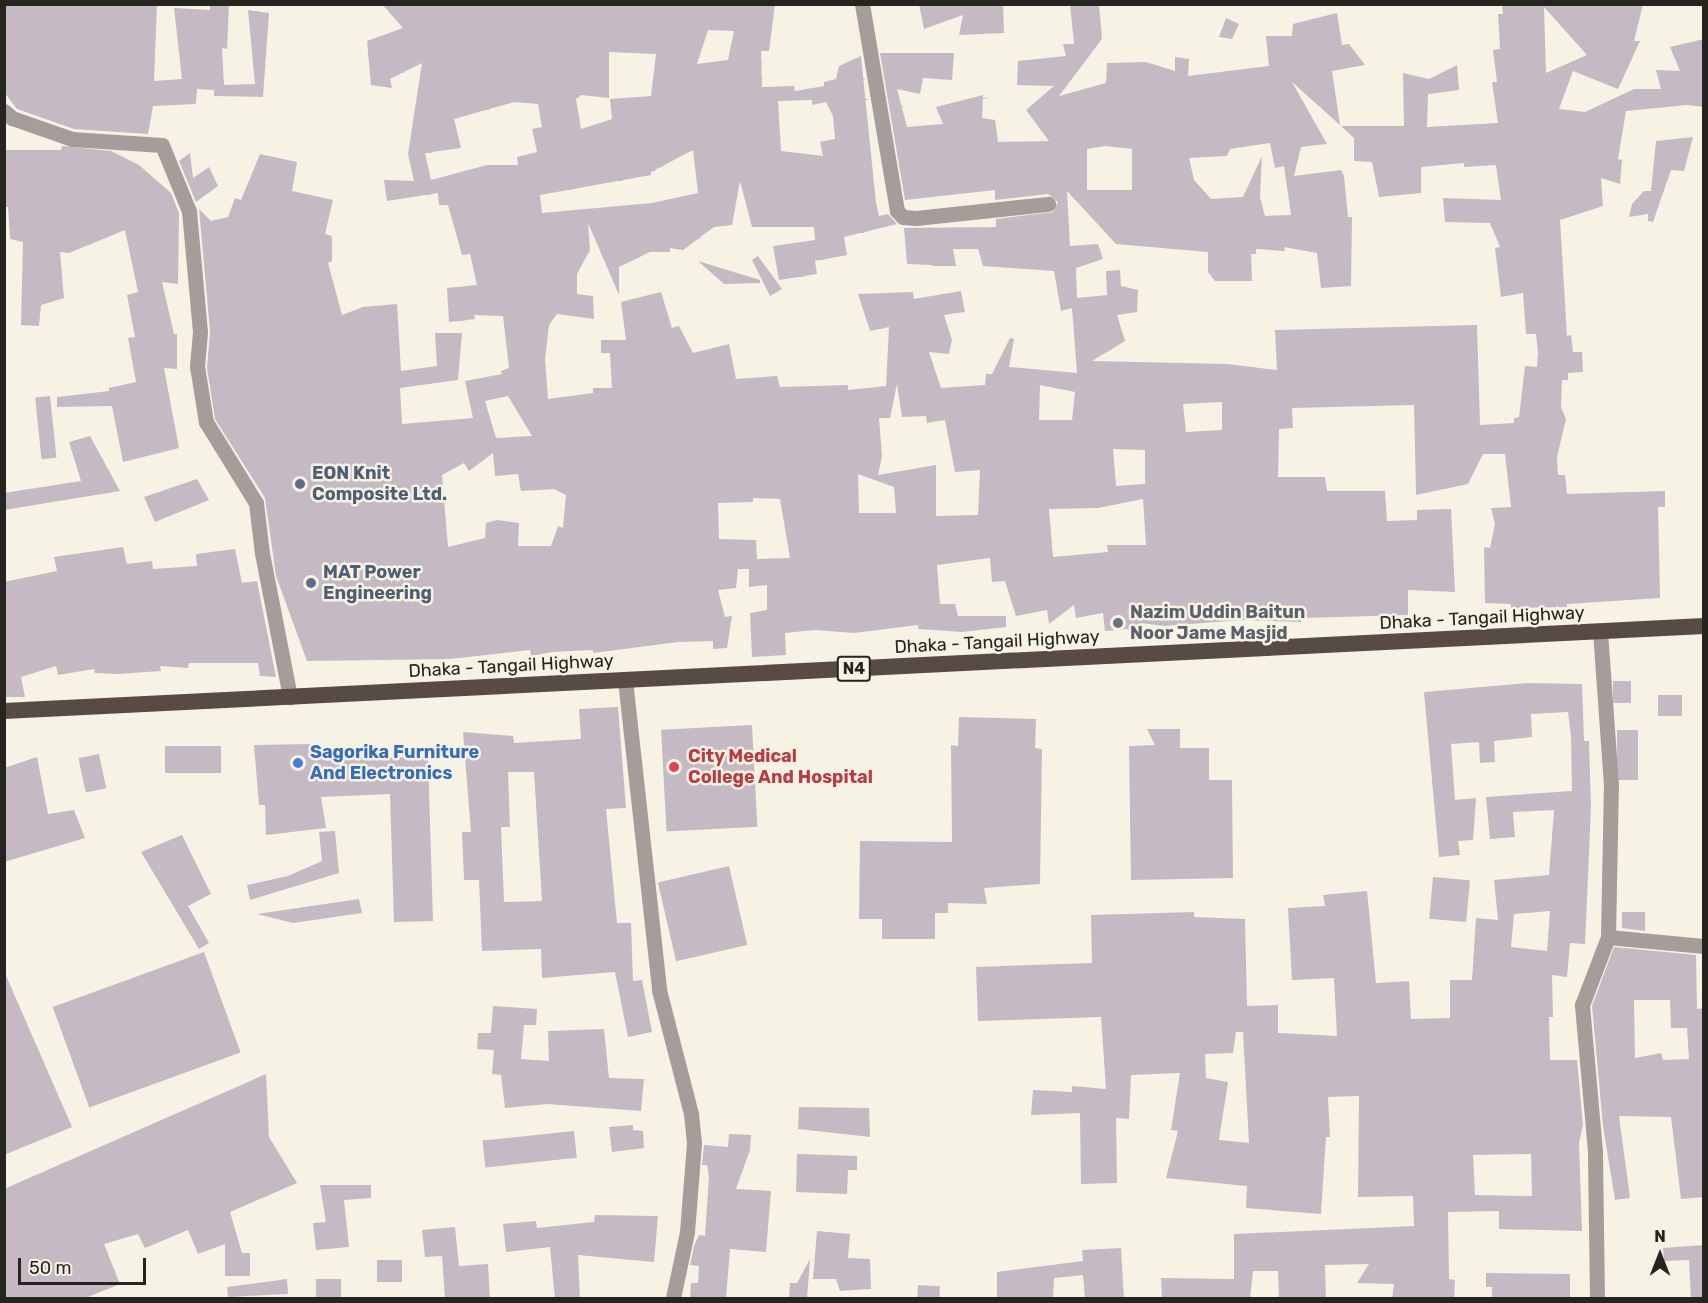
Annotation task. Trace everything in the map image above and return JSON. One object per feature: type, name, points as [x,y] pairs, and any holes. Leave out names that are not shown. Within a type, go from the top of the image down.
[{"type":"highway","name":"Dhaka - Tangail Highway","points":[[4,711],[1704,626]]},
{"type":"street","points":[[862,4],[897,211],[903,217],[916,218],[1048,204]]},
{"type":"street","points":[[4,111],[12,118],[72,139],[162,144],[189,211],[200,332],[197,366],[206,422],[256,503],[262,553],[290,697]]},
{"type":"street","points":[[1597,1299],[1595,1151],[1582,1005],[1608,937],[1611,785],[1600,632]]},
{"type":"street","points":[[625,680],[658,990],[691,1114],[694,1143],[687,1232],[673,1299]]},
{"type":"street","points":[[1608,937],[1704,946]]},
{"type":"building","points":[[4,4],[157,4],[154,81],[182,79],[174,8],[210,10],[210,4],[229,4],[227,49],[222,48],[224,85],[255,84],[248,10],[269,13],[263,97],[214,96],[214,90],[197,89],[196,104],[153,106],[148,134],[74,129],[17,109],[4,92]]},
{"type":"building","points":[[382,4],[775,4],[769,51],[761,51],[762,87],[794,86],[795,91],[824,86],[824,82],[836,79],[839,66],[861,56],[876,203],[879,216],[888,214],[897,224],[844,237],[847,255],[815,261],[817,274],[779,280],[773,246],[815,240],[814,227],[752,227],[740,181],[732,225],[714,227],[683,250],[670,248],[670,252],[650,252],[619,267],[619,295],[588,223],[590,250],[577,274],[577,294],[593,296],[594,319],[557,314],[549,325],[545,359],[548,399],[593,393],[593,388],[612,388],[610,353],[601,353],[601,340],[626,340],[621,302],[661,292],[672,328],[679,326],[693,353],[729,344],[736,379],[777,376],[780,387],[848,385],[848,390],[886,386],[889,327],[870,331],[858,294],[913,292],[914,299],[961,291],[965,312],[944,315],[952,340],[949,354],[929,352],[941,388],[985,385],[986,374],[992,374],[1010,338],[1014,339],[1009,367],[1077,373],[1072,308],[1061,311],[1054,271],[983,266],[978,249],[953,249],[956,266],[907,264],[904,228],[996,227],[996,219],[1053,212],[1058,202],[1048,194],[995,200],[995,190],[905,200],[880,53],[954,53],[952,80],[923,78],[920,94],[897,89],[907,127],[943,124],[936,107],[983,95],[982,118],[995,120],[998,142],[1049,141],[1026,110],[1054,86],[1017,85],[1018,61],[1066,56],[1063,44],[1074,44],[1070,4],[1099,4],[1102,39],[1059,96],[1106,83],[1107,63],[1146,62],[1175,71],[1175,57],[1189,59],[1188,76],[1269,66],[1266,36],[1292,36],[1293,24],[1337,13],[1342,45],[1349,44],[1365,65],[1332,71],[1340,125],[1292,82],[1327,144],[1301,147],[1294,176],[1341,170],[1344,176],[1348,217],[1352,217],[1351,286],[1321,288],[1317,253],[1284,247],[1285,251],[1256,249],[1256,254],[1251,254],[1252,281],[1215,281],[1208,272],[1208,252],[1116,244],[1067,191],[1070,246],[1098,244],[1103,259],[1076,268],[1077,298],[1107,295],[1106,271],[1120,270],[1121,286],[1138,290],[1137,312],[1117,315],[1125,341],[1092,361],[1227,364],[1277,370],[1275,330],[1477,325],[1480,425],[1514,423],[1514,418],[1519,417],[1525,366],[1537,367],[1538,353],[1536,334],[1526,334],[1523,293],[1501,297],[1495,248],[1500,247],[1490,223],[1445,222],[1443,198],[1501,200],[1496,165],[1464,167],[1464,163],[1421,167],[1421,193],[1379,197],[1372,162],[1354,161],[1354,138],[1341,126],[1404,126],[1403,73],[1429,79],[1457,65],[1459,90],[1428,94],[1427,127],[1498,123],[1492,82],[1497,82],[1493,50],[1500,49],[1498,14],[1503,14],[1502,4],[1643,4],[1634,41],[1640,41],[1618,89],[1573,71],[1559,109],[1585,112],[1634,89],[1661,89],[1656,70],[1680,71],[1670,47],[1704,39],[1704,107],[1687,105],[1626,111],[1618,159],[1622,160],[1620,184],[1601,178],[1603,206],[1560,220],[1567,336],[1571,335],[1573,352],[1582,352],[1583,372],[1568,373],[1568,380],[1562,380],[1561,407],[1566,419],[1557,457],[1558,475],[1565,475],[1567,494],[1665,491],[1665,507],[1658,507],[1660,598],[1567,604],[1567,607],[1511,608],[1511,604],[1485,603],[1484,547],[1490,548],[1495,524],[1491,508],[1511,507],[1505,454],[1483,454],[1468,484],[1416,495],[1414,405],[1292,408],[1293,428],[1279,429],[1278,477],[1325,477],[1327,491],[1385,491],[1387,521],[1417,520],[1417,510],[1451,509],[1455,592],[1408,590],[1408,615],[1301,618],[1301,622],[1243,620],[1164,626],[1141,623],[1141,628],[1105,631],[1103,613],[1076,618],[1074,605],[1049,624],[1047,610],[1016,616],[1005,581],[992,582],[990,558],[937,565],[940,604],[955,604],[958,616],[1006,616],[1006,627],[962,632],[918,629],[918,625],[854,633],[815,630],[785,633],[786,655],[752,657],[750,613],[767,610],[767,585],[749,587],[749,569],[738,569],[736,588],[718,590],[725,617],[732,616],[727,648],[713,649],[713,641],[678,642],[593,653],[593,650],[552,652],[531,656],[530,650],[450,659],[307,661],[276,576],[265,498],[215,419],[207,368],[210,331],[199,209],[211,221],[228,217],[235,198],[241,200],[260,154],[297,162],[292,191],[333,200],[325,234],[332,236],[332,261],[328,263],[342,315],[363,307],[397,304],[401,371],[437,366],[435,333],[462,333],[458,380],[400,388],[402,424],[473,418],[465,381],[502,374],[501,371],[509,368],[503,316],[474,315],[475,319],[449,322],[447,288],[477,285],[470,254],[462,255],[448,205],[439,205],[438,193],[387,201],[384,180],[414,181],[408,154],[422,63],[390,79],[392,88],[371,85],[367,41],[403,28]],"holes":[[[1544,7],[1587,55],[1546,73]],[[708,30],[734,31],[728,60],[697,64]],[[609,52],[656,54],[651,96],[610,99],[612,119],[581,129],[576,99],[581,95],[609,98]],[[812,100],[812,105],[826,102],[833,116],[835,139],[820,142],[823,156],[781,151],[778,101]],[[514,102],[538,104],[542,127],[532,129],[537,152],[517,157],[518,165],[487,165],[431,180],[425,153],[461,148],[454,119]],[[1270,143],[1275,168],[1284,166],[1291,215],[1265,216],[1260,197],[1262,156],[1243,197],[1211,199],[1194,180],[1189,158],[1227,156],[1230,149]],[[1105,146],[1132,149],[1132,190],[1087,190],[1087,149]],[[693,150],[698,193],[652,203],[542,213],[540,195],[651,175],[651,172]],[[897,384],[902,417],[926,416],[927,423],[945,420],[955,472],[980,470],[978,515],[936,516],[936,465],[878,475],[882,456],[879,418],[890,418]],[[1040,385],[1075,392],[1072,420],[1039,420]],[[508,396],[532,436],[496,438],[485,401]],[[1222,402],[1222,430],[1186,432],[1183,404]],[[1113,449],[1145,450],[1145,484],[1116,486]],[[493,453],[495,476],[518,474],[521,491],[554,489],[566,495],[563,528],[558,526],[551,546],[518,546],[519,523],[497,520],[486,523],[485,538],[448,547],[442,475],[464,463],[469,471]],[[858,474],[894,487],[896,513],[859,513]],[[753,498],[780,499],[790,558],[757,559],[756,540],[719,539],[718,503],[753,502]],[[1143,499],[1146,545],[1107,545],[1108,552],[1053,557],[1049,509],[1098,508]]]},
{"type":"building","points":[[919,4],[1003,5],[1004,33],[959,35],[963,15],[924,29]]},
{"type":"building","points":[[1226,18],[1239,24],[1232,39],[1219,37]]},
{"type":"building","points":[[1693,137],[1684,171],[1671,170],[1653,222],[1648,221],[1648,214],[1629,217],[1632,204],[1644,191],[1651,191],[1656,141]]},
{"type":"building","points":[[62,146],[111,151],[139,165],[171,193],[179,213],[178,284],[162,282],[174,334],[177,334],[177,369],[164,368],[179,448],[123,462],[112,406],[57,407],[57,397],[109,391],[109,388],[136,382],[128,338],[135,337],[127,295],[138,292],[125,230],[69,253],[60,252],[64,298],[41,305],[39,326],[21,325],[23,242],[10,239],[8,207],[4,207],[4,150],[61,150]]},
{"type":"building","points":[[190,153],[193,178],[209,167],[218,186],[196,202],[179,161]]},
{"type":"building","points":[[758,256],[782,289],[770,296],[752,260]]},
{"type":"building","points":[[698,261],[760,280],[760,283],[724,284]]},
{"type":"building","points":[[50,396],[56,458],[42,459],[35,398]]},
{"type":"building","points":[[90,436],[120,491],[4,510],[4,493],[81,481],[69,442]]},
{"type":"building","points":[[197,479],[209,500],[155,522],[144,497]]},
{"type":"building","points":[[123,547],[127,564],[152,561],[153,569],[197,566],[196,554],[235,549],[242,583],[257,581],[276,677],[260,676],[258,663],[189,663],[188,668],[160,666],[161,671],[117,674],[95,673],[94,669],[58,675],[56,666],[21,677],[25,697],[4,697],[4,582],[57,571],[54,557]]},
{"type":"building","points":[[1613,681],[1631,681],[1631,703],[1613,703]]},
{"type":"building","points":[[1528,683],[1582,684],[1584,741],[1589,741],[1591,807],[1585,944],[1570,943],[1567,977],[1552,975],[1553,1017],[1549,1017],[1550,1060],[1577,1060],[1583,1125],[1579,1143],[1582,1231],[1499,1229],[1499,1211],[1448,1212],[1449,1279],[1455,1280],[1454,1299],[1392,1299],[1394,1284],[1357,1283],[1369,1264],[1325,1265],[1326,1299],[1279,1299],[1278,1271],[1253,1271],[1250,1299],[1162,1299],[1161,1278],[1234,1279],[1234,1234],[1414,1226],[1413,1196],[1358,1197],[1359,1096],[1328,1097],[1330,1137],[1326,1137],[1321,1214],[1246,1208],[1247,1186],[1166,1178],[1178,1131],[1171,1130],[1180,1073],[1131,1075],[1129,1119],[1116,1118],[1117,1183],[1081,1184],[1080,1113],[1031,1115],[1033,1090],[1072,1092],[1072,1086],[1106,1089],[1101,1017],[978,1021],[976,967],[1092,963],[1091,915],[1194,912],[1194,917],[1245,919],[1247,1006],[1278,1005],[1278,1033],[1337,1036],[1334,978],[1292,980],[1288,908],[1325,906],[1323,895],[1367,891],[1376,983],[1409,981],[1411,1019],[1450,1018],[1450,980],[1472,980],[1476,918],[1498,920],[1494,880],[1549,875],[1554,810],[1513,812],[1515,837],[1490,839],[1486,797],[1572,791],[1571,736],[1568,712],[1531,714],[1532,737],[1494,741],[1495,762],[1480,763],[1479,742],[1451,744],[1455,800],[1476,798],[1473,840],[1458,841],[1460,855],[1439,857],[1424,692]],"holes":[[[1550,911],[1547,951],[1511,947],[1514,914]],[[1236,1032],[1243,1032],[1249,1143],[1219,1140],[1228,1082],[1206,1078],[1205,1054],[1233,1053]],[[1531,1154],[1532,1196],[1475,1195],[1473,1155]]]},
{"type":"building","points":[[1658,695],[1682,695],[1682,716],[1658,716]]},
{"type":"building","points":[[618,707],[626,808],[606,809],[617,923],[631,923],[633,981],[642,980],[652,1032],[628,1037],[615,972],[542,978],[541,949],[482,951],[479,880],[464,880],[462,832],[471,832],[463,732],[513,736],[514,743],[581,739],[579,709]],"holes":[[[508,772],[534,772],[542,901],[504,902],[501,827],[510,827]]]},
{"type":"building","points":[[959,717],[1036,719],[1035,748],[1042,749],[1040,884],[984,888],[987,904],[948,903],[948,913],[935,913],[935,939],[882,939],[882,919],[859,919],[860,841],[952,842],[951,745],[958,746]]},
{"type":"building","points":[[752,725],[757,827],[666,832],[661,730]]},
{"type":"building","points":[[1147,729],[1180,729],[1180,748],[1209,748],[1209,780],[1232,780],[1233,878],[1131,880],[1129,746],[1155,745]]},
{"type":"building","points":[[1617,730],[1638,730],[1638,780],[1617,780]]},
{"type":"building","points":[[313,744],[314,748],[371,747],[371,758],[428,756],[433,921],[394,922],[390,794],[321,797],[326,828],[266,835],[265,805],[259,805],[254,745]]},
{"type":"building","points":[[165,746],[221,746],[221,773],[165,773]]},
{"type":"building","points":[[99,754],[106,788],[86,793],[78,758]]},
{"type":"building","points":[[37,757],[48,814],[74,810],[85,838],[4,862],[4,768]]},
{"type":"building","points":[[335,831],[339,873],[250,900],[247,885],[288,876],[322,861],[319,832]]},
{"type":"building","points":[[182,835],[211,894],[188,906],[209,943],[199,949],[141,852]]},
{"type":"building","points":[[729,866],[747,945],[676,961],[658,882]]},
{"type":"building","points":[[1433,877],[1470,880],[1466,922],[1429,919]]},
{"type":"building","points":[[359,899],[362,913],[293,923],[257,914]]},
{"type":"building","points":[[1622,912],[1645,912],[1645,931],[1622,928]]},
{"type":"building","points":[[1614,947],[1696,955],[1697,1009],[1704,1008],[1704,1197],[1681,1199],[1671,1117],[1619,1116],[1630,1198],[1615,1200],[1603,1126],[1592,1006]],"holes":[[[1634,1000],[1670,1000],[1671,1028],[1687,1028],[1689,1059],[1663,1060],[1661,1053],[1635,1058]]]},
{"type":"building","points":[[204,952],[241,1053],[89,1108],[53,1007]]},
{"type":"building","points":[[4,971],[72,1127],[4,1155]]},
{"type":"building","points":[[493,1006],[537,1009],[536,1025],[524,1025],[521,1059],[549,1061],[548,1031],[604,1029],[609,1078],[644,1079],[641,1111],[547,1104],[505,1108],[501,1075],[492,1074],[494,1050],[477,1049],[478,1033],[491,1033]]},
{"type":"building","points":[[266,1074],[269,1137],[297,1183],[230,1212],[242,1253],[250,1253],[250,1276],[225,1276],[225,1244],[198,1254],[188,1230],[145,1248],[138,1234],[104,1244],[120,1284],[83,1299],[4,1299],[4,1189]]},
{"type":"building","points":[[799,1107],[869,1108],[870,1137],[798,1129]]},
{"type":"building","points":[[633,1125],[633,1130],[643,1131],[644,1148],[612,1152],[609,1127]]},
{"type":"building","points":[[574,1131],[577,1158],[485,1167],[483,1141]]},
{"type":"building","points":[[729,1134],[751,1135],[750,1150],[736,1189],[771,1191],[766,1252],[730,1249],[726,1299],[690,1299],[691,1283],[698,1283],[699,1266],[690,1265],[694,1246],[699,1235],[705,1236],[709,1177],[707,1165],[702,1165],[704,1145],[728,1147]]},
{"type":"building","points":[[797,1154],[857,1156],[857,1170],[848,1170],[847,1194],[796,1192]]},
{"type":"building","points":[[320,1185],[371,1185],[371,1198],[344,1200],[349,1247],[316,1250],[313,1223],[326,1222]]},
{"type":"building","points":[[595,1215],[658,1216],[654,1262],[578,1255],[580,1299],[555,1299],[550,1247],[506,1252],[503,1224],[536,1221],[537,1228],[594,1222]]},
{"type":"building","points":[[455,1227],[459,1266],[488,1264],[490,1299],[445,1299],[442,1256],[425,1257],[422,1230]]},
{"type":"building","points":[[817,1231],[850,1234],[848,1258],[870,1259],[871,1289],[840,1291],[836,1279],[813,1279]]},
{"type":"building","points":[[1704,1245],[1704,1299],[1691,1299],[1689,1260],[1664,1261],[1663,1248]]},
{"type":"building","points":[[1121,1248],[1124,1299],[1085,1299],[1083,1275],[1054,1278],[1053,1299],[997,1299],[997,1272],[1083,1261],[1082,1250]]},
{"type":"building","points":[[810,1259],[807,1299],[789,1299],[790,1283],[797,1283]]},
{"type":"building","points":[[377,1260],[402,1260],[402,1282],[377,1282]]},
{"type":"building","points":[[1486,1273],[1570,1274],[1570,1299],[1492,1299],[1492,1287],[1486,1287]]},
{"type":"building","points":[[287,1279],[288,1294],[228,1297],[227,1287]]},
{"type":"building","points":[[316,1279],[341,1279],[341,1298],[316,1298]]},
{"type":"building","points":[[918,1285],[940,1286],[939,1298],[917,1298]]},
{"type":"place","name":"EON Knit Composite Ltd.","points":[[300,484]]},
{"type":"place","name":"MAT Power Engineering","points":[[311,583]]},
{"type":"place","name":"Nazim Uddin Baitun Noor Jame Masjid","points":[[1118,623]]},
{"type":"place","name":"Sagorika Furniture And Electronics","points":[[298,763]]},
{"type":"place","name":"City Medical College And Hospital","points":[[674,767]]}]
